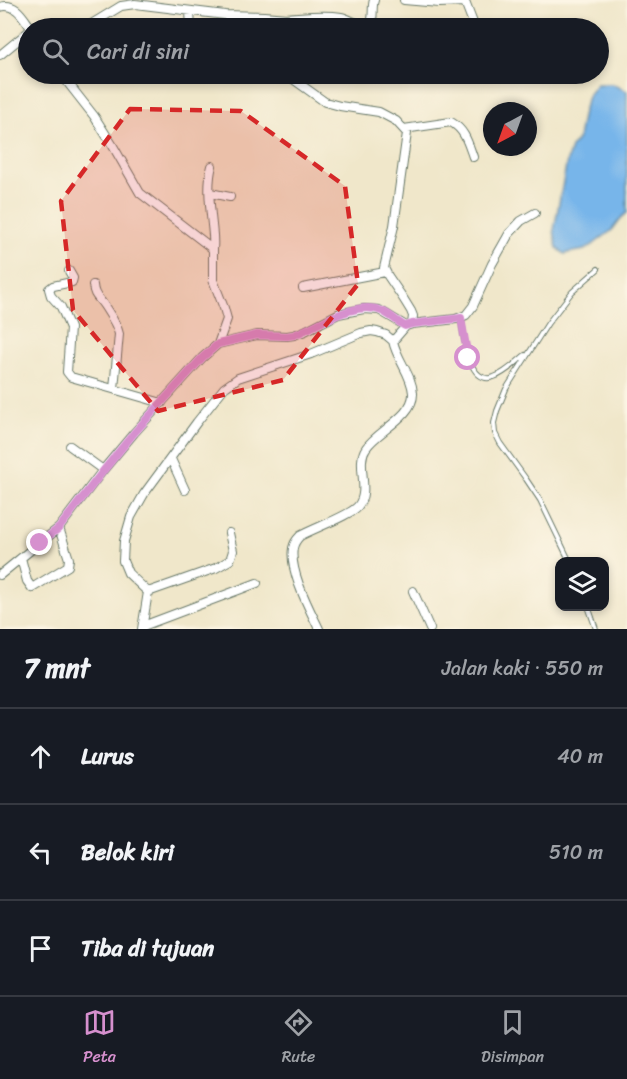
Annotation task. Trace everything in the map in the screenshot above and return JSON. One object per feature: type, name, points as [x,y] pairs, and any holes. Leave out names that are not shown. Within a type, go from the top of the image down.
[{"type":"street","points":[[372,18],[374,0]]},
{"type":"street","points":[[404,0],[439,3],[465,2],[471,18]]},
{"type":"street","points":[[99,18],[120,3],[225,15],[340,18]]},
{"type":"street","points":[[0,7],[16,8],[23,18]]},
{"type":"street","points":[[190,11],[190,18]]},
{"type":"street","points":[[225,15],[229,18]]},
{"type":"street","points":[[0,55],[18,40]]},
{"type":"street","points":[[69,84],[114,146],[140,193],[213,249]]},
{"type":"street","points":[[299,84],[325,102],[379,112],[392,118],[404,129],[407,138],[385,272],[413,316],[409,325],[393,342]]},
{"type":"street","points":[[404,129],[450,122],[457,126],[466,137],[473,157]]},
{"type":"street","points":[[0,575],[59,528],[104,470],[202,358],[218,344],[227,319],[213,280],[214,238],[209,177],[212,166]]},
{"type":"street","points":[[210,193],[230,197]]},
{"type":"street","points":[[218,344],[257,335],[294,335],[338,315],[364,309],[379,310],[409,325],[461,318],[473,306],[509,234],[520,221],[535,213]]},
{"type":"street","points":[[69,271],[73,278],[72,282],[49,289],[51,296],[61,307],[70,328],[67,372],[71,377],[162,403]]},
{"type":"street","points":[[303,288],[385,272]]},
{"type":"street","points":[[93,285],[95,295],[103,304],[118,331],[114,389]]},
{"type":"street","points":[[148,592],[131,576],[125,567],[123,555],[124,541],[135,508],[224,388],[238,378],[311,354],[361,333],[377,332],[386,335],[393,342],[396,353],[410,379],[412,401],[406,411],[366,447],[362,456],[363,491],[357,507],[300,536],[293,547],[295,572],[319,629]]},
{"type":"street","points":[[70,446],[104,470]]},
{"type":"street","points":[[171,459],[185,490]]},
{"type":"street","points":[[21,558],[27,581],[32,588],[68,566],[69,559],[59,528]]},
{"type":"street","points":[[148,592],[228,562],[233,551],[230,533]]},
{"type":"street","points":[[142,628],[257,584]]},
{"type":"street","points":[[413,591],[430,629]]},
{"type":"street","points":[[142,628],[148,592]]},
{"type":"lane","points":[[568,557],[540,500],[500,443],[495,433],[494,423],[501,399],[528,352],[572,292],[598,269]]},
{"type":"lane","points":[[461,318],[468,358],[482,376],[488,379],[494,377],[528,352]]},
{"type":"lane","points":[[590,611],[596,629]]},
{"type":"highlighted area","points":[[130,109],[241,111],[345,186],[358,284],[283,380],[158,411],[73,310],[61,201]]},
{"type":"water","points":[[597,84],[612,84],[627,91],[627,213],[611,231],[590,247],[565,254],[557,248],[554,230],[567,161],[571,148],[578,139],[589,94]]},
{"type":"route","points":[[40,543],[69,517],[134,433],[202,358],[218,344],[257,335],[294,335],[344,312],[372,309],[386,313],[405,326],[461,318],[468,358]]}]
